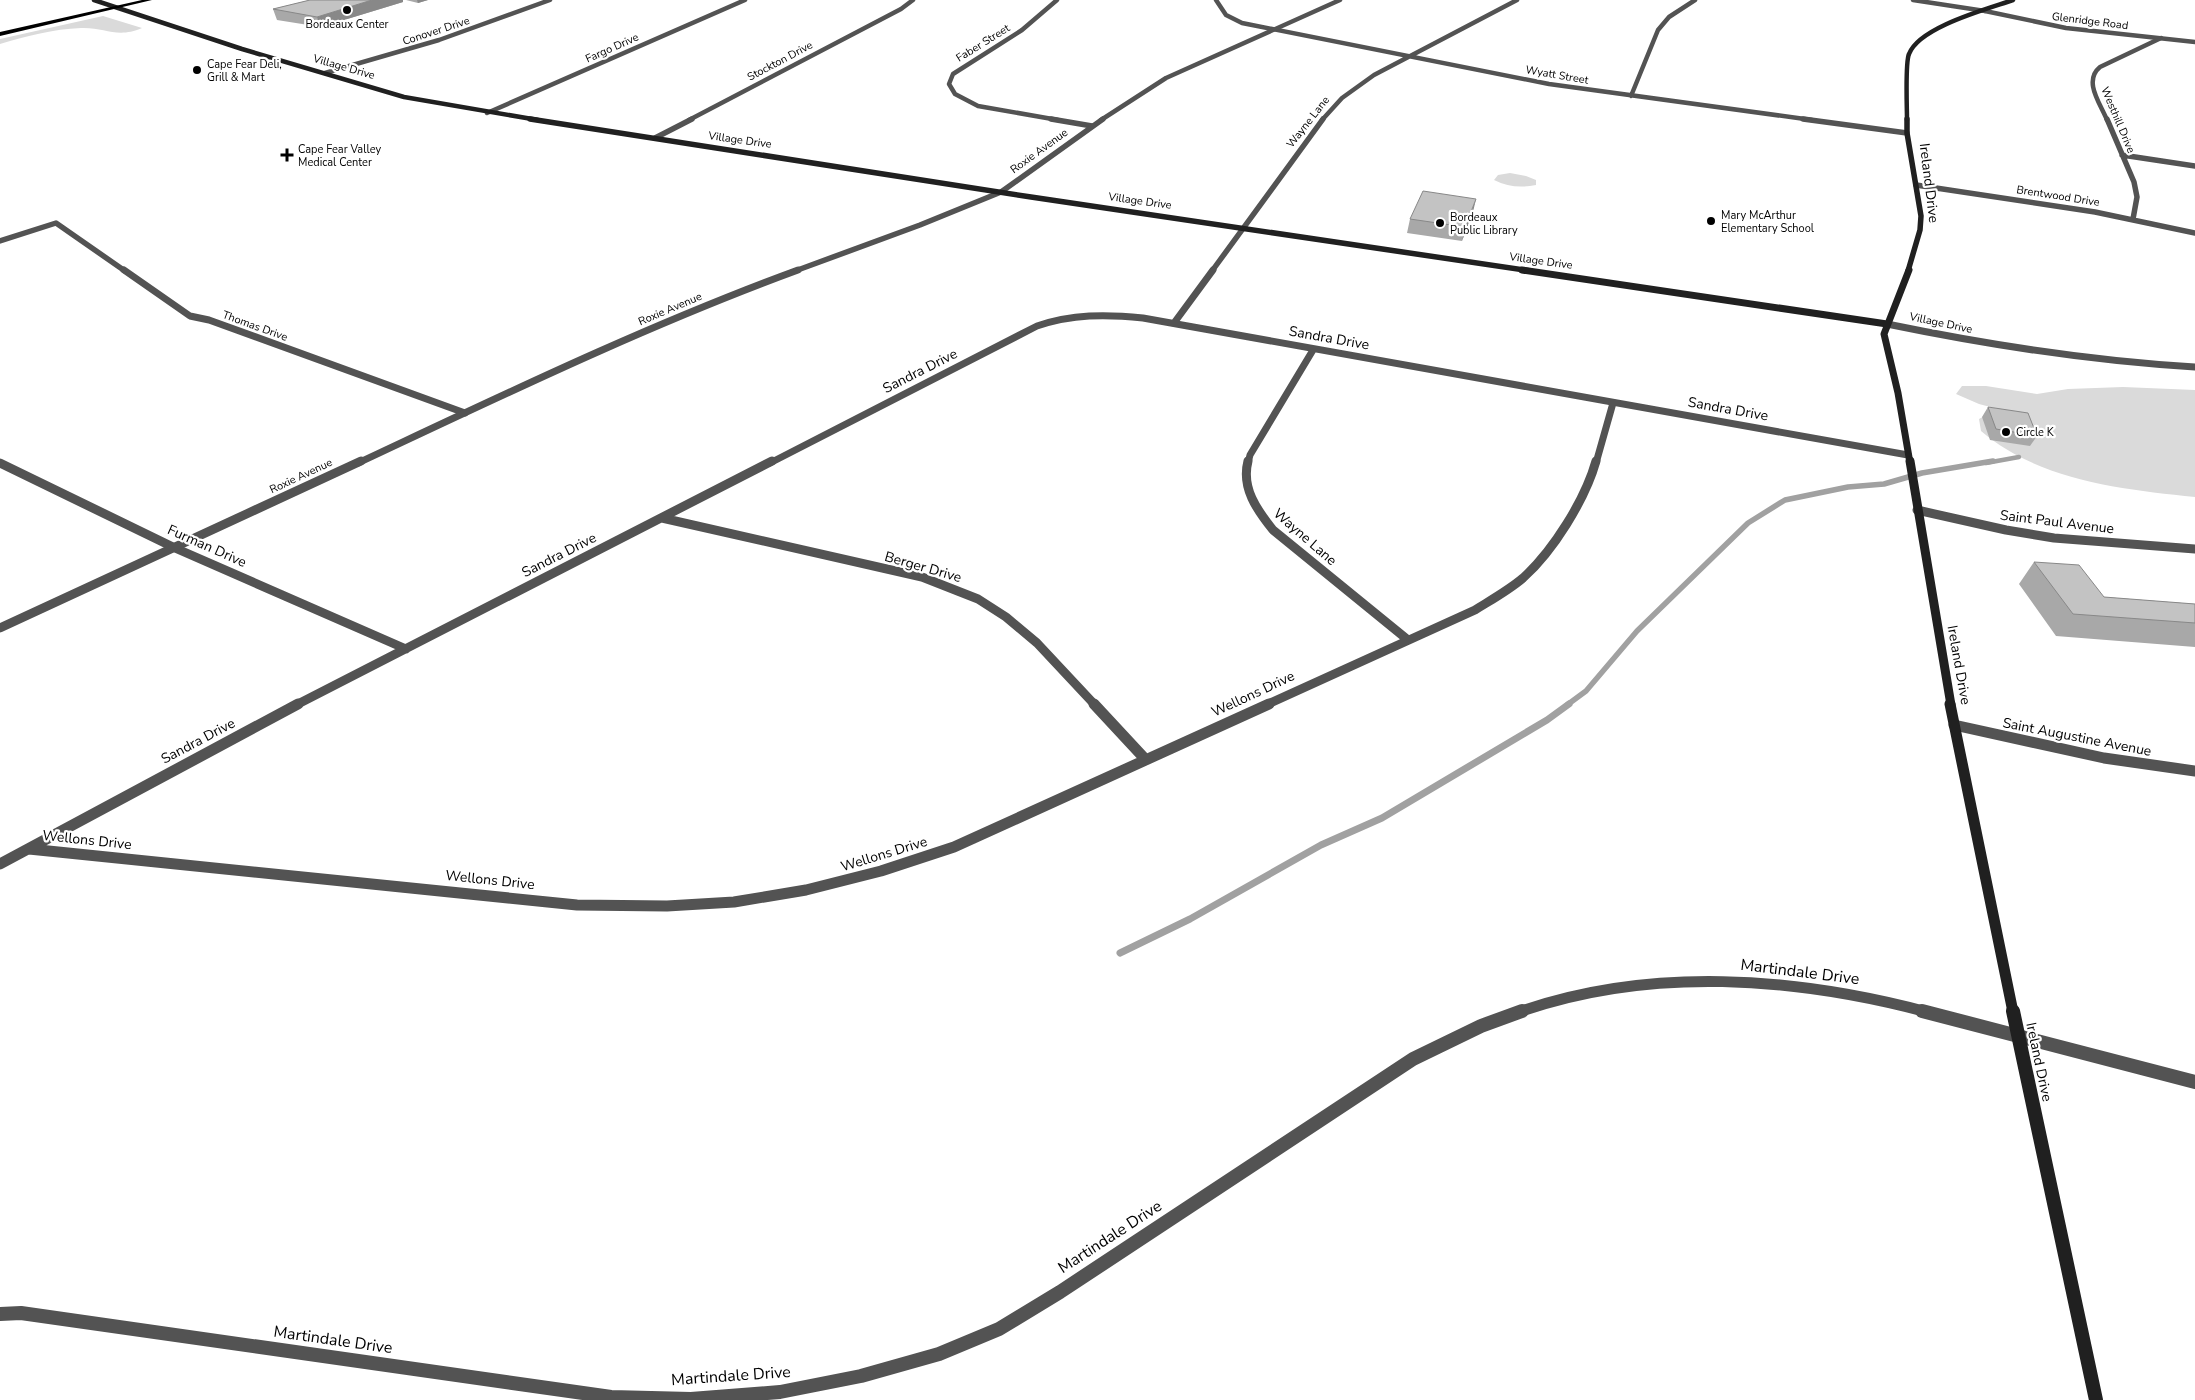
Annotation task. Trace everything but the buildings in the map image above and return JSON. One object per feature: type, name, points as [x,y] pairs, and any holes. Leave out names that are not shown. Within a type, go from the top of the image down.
[{"type":"highway","points":[[0,29],[126,0]]},
{"type":"highway","points":[[0,34],[149,0]]},
{"type":"main road","name":"Village Drive","points":[[94,0],[242,49],[417,100],[1001,192],[1887,324]]},
{"type":"main road","name":"Ireland Drive","points":[[2013,0],[1931,32],[1916,42],[1908,55],[1907,133],[1921,216],[1920,230],[1905,283],[1884,334],[1896,385],[1954,726],[2096,1400]]},
{"type":"street","name":"Conover Drive","points":[[325,73],[439,40],[550,0]]},
{"type":"street","name":"Fargo Drive","points":[[487,112],[745,0]]},
{"type":"street","name":"Stockton Drive","points":[[655,138],[901,9],[913,0]]},
{"type":"street","name":"Faber Street","points":[[1057,0],[1022,30],[953,74],[949,84],[955,94],[978,106],[1092,126]]},
{"type":"street","name":"Wyatt Street","points":[[1216,0],[1220,10],[1230,18],[1248,24],[1408,57],[1540,82],[1631,96],[1907,133]]},
{"type":"street","name":"Roxie Avenue","points":[[0,628],[465,413],[738,292],[920,225],[1001,192],[1092,126],[1166,78],[1340,0]]},
{"type":"street","name":"Wayne Lane","points":[[1174,324],[1329,111],[1358,85],[1517,0]]},
{"type":"street","points":[[1631,96],[1658,30],[1669,17],[1695,0]]},
{"type":"street","name":"Glenridge Road","points":[[1913,0],[1985,11],[2066,28],[2195,42]]},
{"type":"street","name":"Westhill Drive","points":[[2133,219],[2137,197],[2134,182],[2091,83],[2091,77],[2100,67],[2161,38]]},
{"type":"street","points":[[2122,155],[2195,166]]},
{"type":"street","name":"Brentwood Drive","points":[[1916,185],[2133,219],[2195,234]]},
{"type":"street","name":"Thomas Drive","points":[[0,242],[56,224],[190,316],[209,320],[465,413]]},
{"type":"street","name":"Sandra Drive","points":[[29,849],[233,737],[1043,324],[1068,317],[1107,314],[1143,318],[1313,350],[1908,455]]},
{"type":"street","name":"Village Drive","points":[[1887,324],[2035,353],[2115,362],[2195,367]]},
{"type":"street","name":"Wayne Lane","points":[[1313,350],[1250,455],[1246,466],[1245,481],[1250,497],[1258,514],[1272,530],[1408,640]]},
{"type":"street","name":"Wellons Drive","points":[[0,864],[29,849],[577,905],[642,908],[701,905],[755,899],[850,881],[901,866],[954,847],[1475,610],[1504,592],[1537,564],[1561,535],[1593,473],[1612,403]]},
{"type":"street","name":"Furman Drive","points":[[0,462],[174,548],[406,649]]},
{"type":"street","name":"Saint Paul Avenue","points":[[1917,510],[1987,526],[2054,538],[2195,549]]},
{"type":"street","name":"Berger Drive","points":[[662,518],[922,578],[978,599],[1006,616],[1037,643],[1146,760]]},
{"type":"street","name":"Saint Augustine Avenue","points":[[1954,726],[2082,756],[2195,771]]},
{"type":"street","name":"Martindale Drive","points":[[0,1314],[22,1313],[611,1397],[691,1399],[780,1392],[861,1376],[940,1354],[999,1329],[1068,1286],[1413,1059],[1460,1035],[1524,1010],[1601,992],[1657,984],[1724,981],[1794,985],[1861,996],[2195,1082]]},
{"type":"shaded area","points":[[103,16],[142,28],[118,33],[89,28],[60,30],[0,44],[0,39]]},
{"type":"shaded area","points":[[1510,173],[1536,180],[1536,185],[1515,186],[1494,180],[1498,175]]},
{"type":"shaded area","points":[[1962,386],[1986,386],[2037,394],[2068,389],[2123,387],[2195,390],[2195,497],[2110,486],[2082,480],[2055,472],[2029,461],[2004,448],[1981,431],[1979,419],[1998,409],[1979,404],[1956,394]]},
{"type":"waterway","points":[[1986,463],[2019,457]]},
{"type":"waterway","points":[[1567,705],[1586,691],[1637,631],[1748,523],[1785,500],[1848,487],[1884,484],[1922,473],[1993,461]]},
{"type":"waterway","points":[[1120,953],[1190,919],[1321,845],[1382,818],[1547,720],[1569,704]]},
{"type":"place","name":"Bordeaux Center","points":[[347,10]]},
{"type":"place","name":"Cape Fear Deli, Grill & Mart","points":[[197,70]]},
{"type":"place","name":"Cape Fear Valley Medical Center","points":[[287,155]]},
{"type":"place","name":"Mary McArthur Elementary School","points":[[1711,221]]},
{"type":"place","name":"Bordeaux Public Library","points":[[1440,223]]},
{"type":"place","name":"Circle K","points":[[2006,432]]}]
